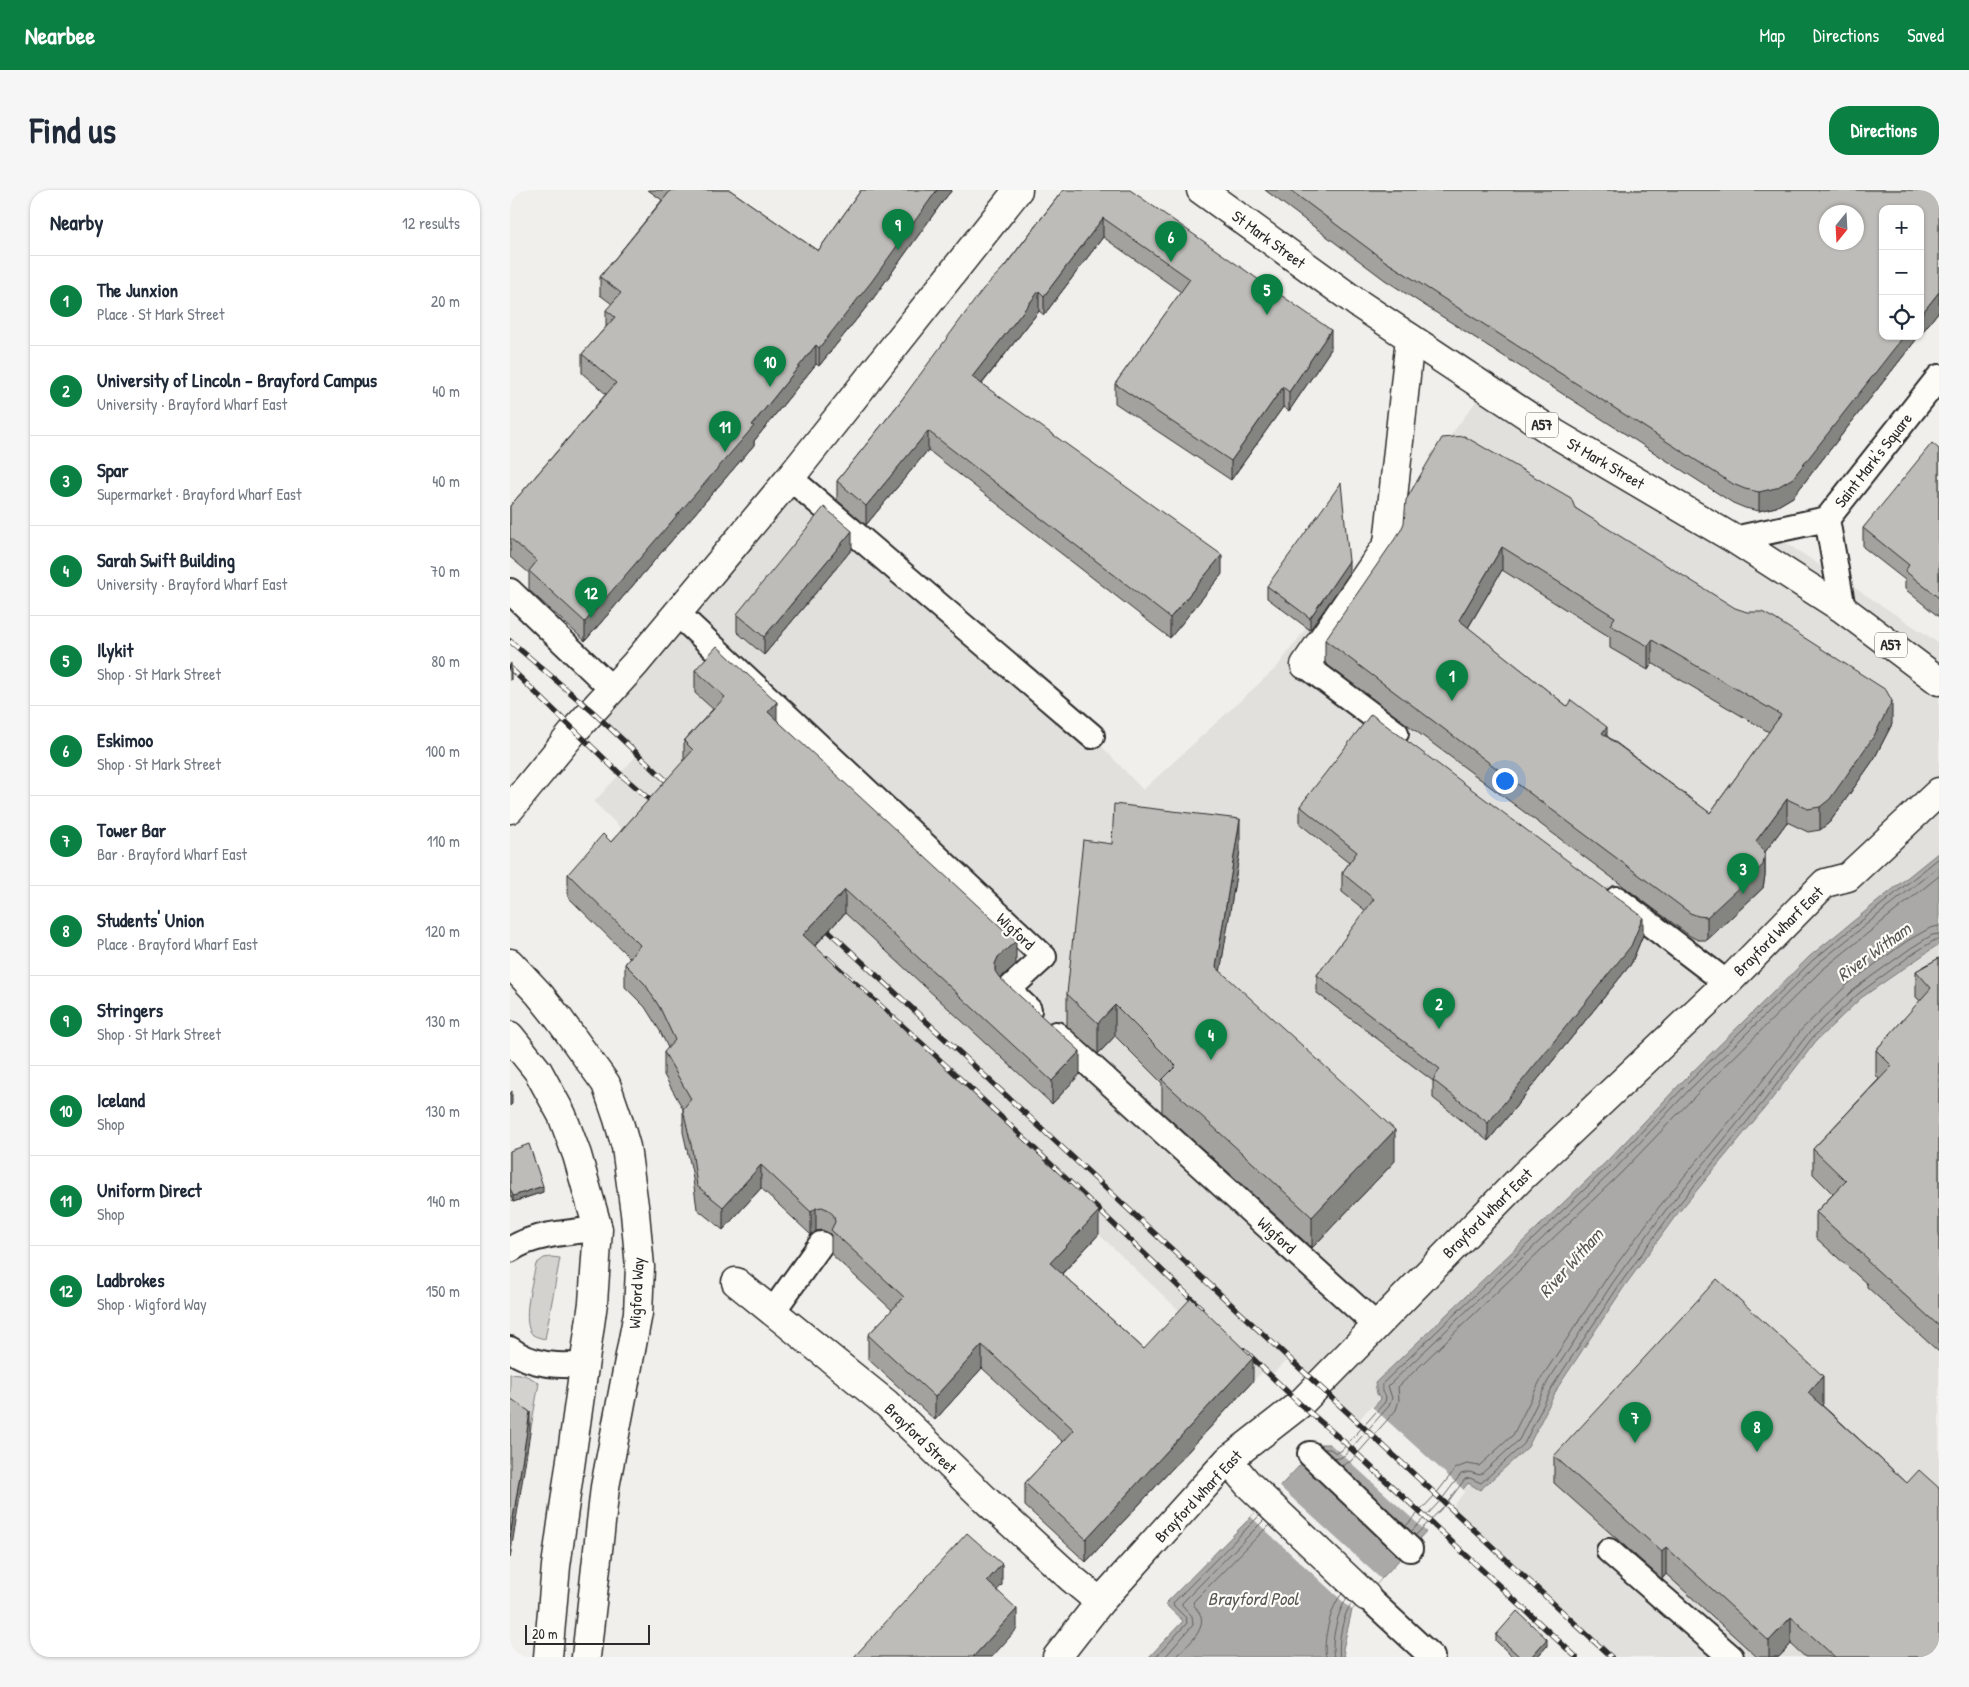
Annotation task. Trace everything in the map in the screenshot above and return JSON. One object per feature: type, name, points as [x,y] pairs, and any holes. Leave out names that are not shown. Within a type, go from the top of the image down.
[{"type":"street","points":[[510,809],[575,730],[613,690],[790,478],[1018,190]]},
{"type":"street","name":"St Mark Street","points":[[1201,190],[1356,302],[1410,338],[1554,433],[1734,539],[1843,609],[1939,681]]},
{"type":"street","points":[[1305,666],[1388,544],[1410,338]]},
{"type":"street","name":"Brayford Wharf East","points":[[1056,1657],[1100,1602],[1228,1460],[1300,1404],[1523,1176],[1727,983],[1825,883],[1848,877],[1939,792]]},
{"type":"street","name":"Wigford Way","points":[[510,963],[549,1006],[582,1048],[606,1084],[626,1147],[635,1213],[640,1267],[638,1313],[605,1487],[586,1657]]},
{"type":"street","points":[[510,1036],[538,1071],[562,1115],[577,1155],[598,1229],[593,1303],[556,1566],[548,1657]]},
{"type":"street","name":"Brayford Street","points":[[736,1282],[887,1404],[988,1502],[1100,1602]]},
{"type":"street","points":[[1228,1460],[1248,1484],[1366,1596]]},
{"type":"lane","name":"Saint Mark's Square","points":[[1734,539],[1827,519],[1939,377]]},
{"type":"lane","points":[[790,478],[1092,736]]},
{"type":"lane","name":"Saint Mark's Square","points":[[1827,519],[1843,609]]},
{"type":"lane","points":[[510,590],[613,690]]},
{"type":"lane","name":"Wigford","points":[[677,613],[1044,956],[1008,990],[1377,1326]]},
{"type":"lane","points":[[1305,666],[1416,748]]},
{"type":"lane","points":[[1597,884],[1727,983]]},
{"type":"lane","points":[[510,1250],[516,1246],[551,1234],[598,1229]]},
{"type":"lane","points":[[773,1311],[821,1244]]},
{"type":"lane","points":[[510,1349],[518,1355],[548,1365],[584,1365]]},
{"type":"lane","points":[[1310,1454],[1410,1549]]},
{"type":"lane","points":[[1609,1551],[1731,1657]]},
{"type":"lane","points":[[1366,1596],[1432,1657]]},
{"type":"shaded area","points":[[1486,388],[1733,539],[1780,539],[1939,643],[1939,1657],[1611,1657],[1288,1359],[1269,1377],[1262,1372],[1253,1381],[1041,1179],[623,830],[594,802],[638,754],[593,712],[781,470],[1092,736],[1143,790],[1277,667]]},
{"type":"shaded area","points":[[544,1258],[560,1258],[545,1339],[533,1335],[529,1329],[527,1311],[536,1264]]},
{"type":"shaded area","points":[[510,1374],[525,1376],[539,1383],[530,1433],[510,1419]]},
{"type":"water","points":[[1939,852],[1939,944],[1861,998],[1816,1041],[1768,1104],[1674,1218],[1624,1287],[1558,1387],[1528,1447],[1480,1490],[1468,1483],[1450,1506],[1352,1610],[1343,1649],[1345,1657],[1149,1657],[1183,1621],[1165,1604],[1320,1444],[1333,1444],[1337,1448],[1381,1399],[1377,1394],[1375,1383],[1607,1161],[1682,1082],[1810,956]]},
{"type":"pier","points":[[1371,1406],[1465,1491],[1428,1533],[1328,1442],[1334,1442],[1337,1445]]},
{"type":"pier","points":[[1279,1486],[1381,1579],[1352,1610],[1251,1517]]},
{"type":"building","points":[[671,190],[730,190],[818,251],[861,190],[937,190],[872,281],[819,348],[816,345],[752,425],[754,426],[585,622],[529,571],[537,561],[510,538],[510,506],[616,383],[582,354],[615,317],[606,310],[621,293],[600,277]]},
{"type":"building","points":[[1063,190],[1130,190],[1331,330],[1289,392],[1283,387],[1231,461],[1115,384],[1190,279],[1103,218],[1044,296],[1039,291],[972,377],[1222,555],[1170,618],[928,431],[866,506],[837,481],[897,406],[983,289],[1005,266]]},
{"type":"building","points":[[1290,190],[1939,190],[1939,292],[1924,311],[1924,205],[1879,205],[1879,340],[1901,340],[1793,478],[1776,488],[1759,492],[1733,484],[1385,261]]},
{"type":"building","points":[[1464,436],[1571,498],[1575,508],[1735,608],[1747,612],[1762,612],[1775,619],[1886,690],[1892,701],[1874,736],[1830,799],[1820,807],[1808,809],[1787,799],[1756,841],[1765,852],[1763,865],[1707,917],[1690,913],[1325,640],[1401,530],[1404,523],[1406,500],[1442,438]],"holes":[[[1502,547],[1615,617],[1610,625],[1648,646],[1652,640],[1781,715],[1710,813],[1602,733],[1607,727],[1571,700],[1567,706],[1459,620]]]},
{"type":"building","points":[[1932,443],[1939,449],[1939,598],[1905,571],[1909,565],[1863,528]]},
{"type":"building","points":[[1341,483],[1349,561],[1310,618],[1267,586]]},
{"type":"building","points":[[824,507],[852,531],[764,637],[737,614]]},
{"type":"building","points":[[717,646],[777,702],[768,712],[1016,941],[998,957],[995,971],[999,977],[1080,1051],[1052,1081],[845,890],[803,935],[1099,1211],[1050,1263],[1144,1349],[1191,1298],[1253,1358],[1086,1539],[1025,1483],[1074,1430],[982,1345],[935,1397],[868,1335],[904,1297],[831,1230],[835,1222],[834,1216],[829,1210],[822,1207],[816,1208],[811,1212],[761,1165],[723,1207],[697,1186],[692,1149],[683,1109],[691,1099],[664,1052],[675,1040],[660,1008],[645,984],[625,964],[640,945],[568,874],[603,834],[611,842],[693,750],[684,741],[725,697],[695,670]]},
{"type":"building","points":[[1371,714],[1643,917],[1631,946],[1488,1123],[1433,1080],[1440,1069],[1317,975],[1374,899],[1342,873],[1357,852],[1300,806]]},
{"type":"building","points":[[1114,804],[1240,819],[1216,967],[1395,1130],[1312,1217],[1162,1080],[1176,1066],[1115,1005],[1098,1023],[1067,994],[1083,840],[1112,844]]},
{"type":"building","points":[[1939,958],[1939,1326],[1816,1212],[1846,1181],[1813,1149],[1892,1066],[1876,1050],[1931,988],[1916,971]]},
{"type":"building","points":[[529,1144],[543,1186],[513,1196],[510,1188],[510,1151]]},
{"type":"building","points":[[1717,1279],[1823,1376],[1808,1393],[1907,1483],[1919,1470],[1939,1488],[1939,1657],[1835,1657],[1791,1617],[1769,1641],[1666,1547],[1662,1552],[1554,1456]]},
{"type":"building","points":[[510,1398],[530,1412],[510,1537]]},
{"type":"building","points":[[967,1533],[1002,1564],[987,1581],[1017,1609],[973,1657],[854,1657]]},
{"type":"building","points":[[1517,1611],[1547,1639],[1531,1657],[1520,1657],[1496,1635]]},
{"type":"railway","points":[[510,641],[593,712],[676,790]]},
{"type":"railway","points":[[510,668],[618,772],[659,808]]},
{"type":"railway","points":[[818,921],[1611,1657]]},
{"type":"railway","points":[[827,958],[969,1087],[1201,1308]]},
{"type":"railway","points":[[1244,1350],[1300,1404],[1343,1441],[1576,1657]]},
{"type":"place","name":"Stringers","points":[[898,250]]},
{"type":"place","name":"Eskimoo","points":[[1171,262]]},
{"type":"place","name":"Ilykit","points":[[1267,315]]},
{"type":"place","name":"Iceland","points":[[770,387]]},
{"type":"place","name":"Uniform Direct","points":[[725,452]]},
{"type":"place","name":"Ladbrokes","points":[[591,618]]},
{"type":"place","name":"The Junxion","points":[[1452,701]]},
{"type":"place","name":"Spar","points":[[1743,894]]},
{"type":"place","name":"University of Lincoln - Brayford Campus","points":[[1439,1029]]},
{"type":"place","name":"Sarah Swift Building","points":[[1211,1060]]},
{"type":"place","name":"Tower Bar","points":[[1635,1443]]},
{"type":"place","name":"Students' Union","points":[[1757,1452]]},
{"type":"water label","name":"River Witham","points":[[1874,952]]},
{"type":"water label","name":"River Witham","points":[[1571,1263]]},
{"type":"water label","name":"Brayford Pool","points":[[1253,1599]]}]
